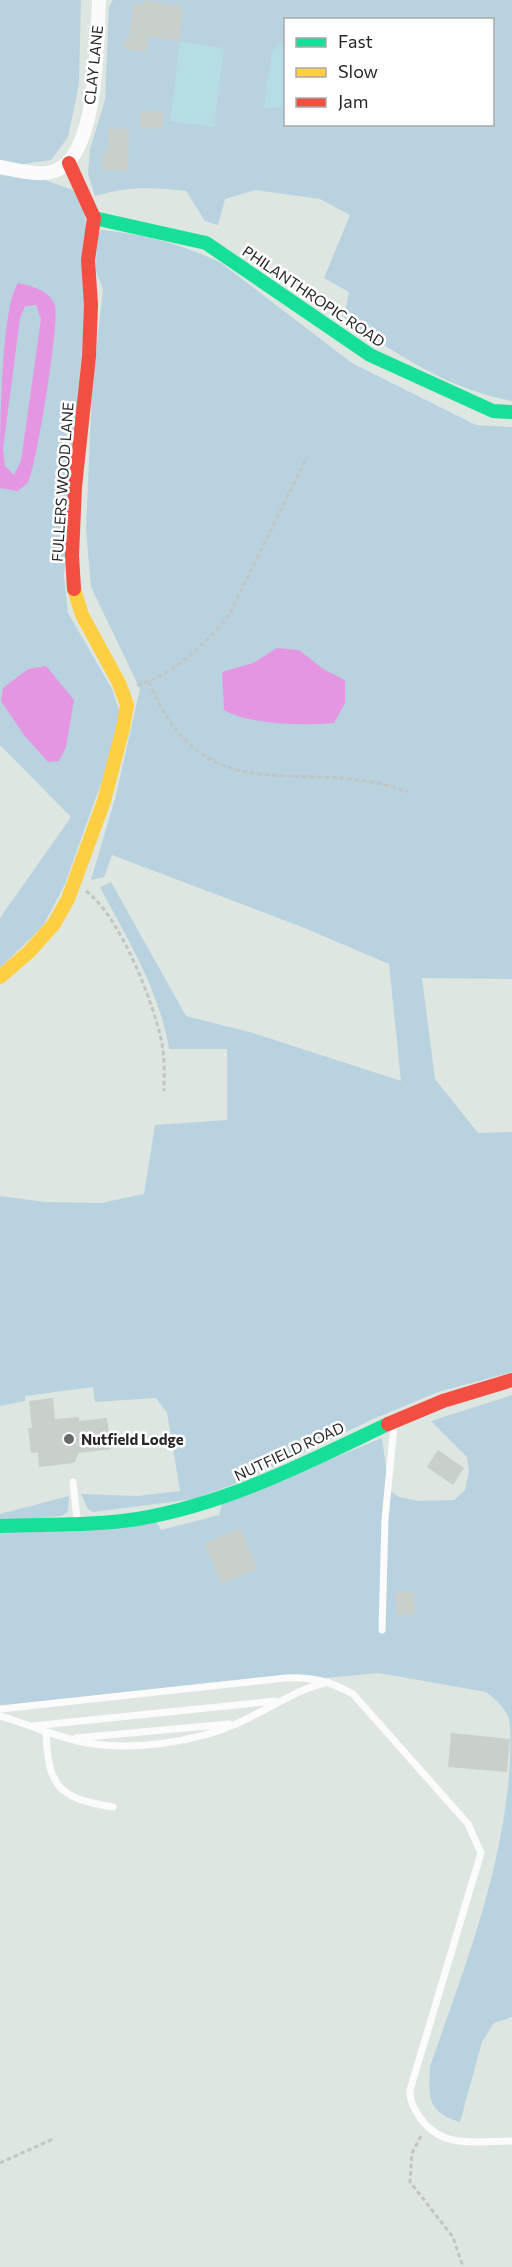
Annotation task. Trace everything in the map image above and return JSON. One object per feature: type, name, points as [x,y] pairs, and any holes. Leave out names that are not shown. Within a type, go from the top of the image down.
[{"type":"street","name":"CLAY LANE","points":[[69,162],[83,133],[92,95],[99,0]]},
{"type":"street","points":[[0,167],[40,173],[57,171],[69,162],[94,219]]},
{"type":"street","name":"PHILANTHROPIC ROAD","points":[[94,219],[206,243],[370,355],[493,411],[512,412]]},
{"type":"street","name":"FULLERS WOOD LANE","points":[[0,977],[29,952],[54,924],[74,882],[104,801],[117,758],[126,705],[121,690],[82,615],[73,578],[75,487],[89,356],[91,305],[88,260],[94,219]]},
{"type":"street","name":"NUTFIELD ROAD","points":[[0,1526],[135,1519],[225,1498],[267,1482],[395,1420],[443,1401],[512,1380]]},
{"type":"lane","points":[[382,1630],[385,1519],[395,1420]]},
{"type":"lane","points":[[73,1482],[77,1521]]},
{"type":"lane","points":[[0,1708],[308,1677],[331,1682],[353,1694],[468,1824],[481,1853],[410,2090],[413,2106],[426,2126],[435,2135],[446,2140],[512,2141]]},
{"type":"lane","points":[[0,1716],[68,1739],[109,1745],[171,1742],[194,1738],[237,1723],[309,1686],[331,1682]]},
{"type":"lane","points":[[29,1726],[280,1700]]},
{"type":"lane","points":[[68,1739],[237,1723]]},
{"type":"lane","points":[[46,1732],[47,1762],[64,1792],[80,1802],[113,1807]]},
{"type":"path","points":[[121,690],[149,682],[170,671],[215,631],[229,615],[307,457]]},
{"type":"path","points":[[149,682],[160,708],[185,741],[222,766],[248,774],[382,782],[408,792]]},
{"type":"path","points":[[74,882],[99,901],[120,933],[162,1045],[164,1091]]},
{"type":"path","points":[[426,2126],[412,2153],[408,2174],[410,2182],[453,2237],[463,2267]]},
{"type":"path","points":[[0,2163],[53,2139]]},
{"type":"shaded area","points":[[0,0],[81,0],[79,84],[68,137],[51,160],[16,165],[0,161]]},
{"type":"shaded area","points":[[113,0],[512,0],[512,401],[444,379],[403,357],[344,318],[349,292],[324,278],[350,215],[320,199],[255,190],[225,199],[218,225],[205,221],[186,191],[140,188],[118,190],[95,196],[88,174],[90,149],[105,100],[109,6]]},
{"type":"shaded area","points":[[180,42],[224,48],[214,127],[170,121]]},
{"type":"shaded area","points":[[278,43],[284,46],[284,107],[264,108],[272,52]]},
{"type":"shaded area","points":[[0,175],[39,178],[73,190],[83,207],[87,228],[84,323],[64,577],[68,613],[112,689],[120,713],[111,755],[65,884],[43,926],[0,968],[0,918],[71,817],[0,745]]},
{"type":"shaded area","points":[[102,230],[163,241],[221,263],[352,363],[476,425],[512,427],[512,979],[422,978],[435,1079],[478,1133],[512,1132],[512,1372],[438,1392],[373,1419],[245,1480],[194,1499],[93,1512],[88,1509],[81,1494],[137,1496],[180,1491],[167,1413],[156,1398],[95,1402],[93,1387],[25,1396],[25,1401],[0,1406],[0,1196],[45,1202],[101,1203],[144,1194],[155,1125],[227,1120],[227,1049],[169,1049],[165,1028],[150,986],[100,887],[111,882],[186,1016],[253,1033],[401,1081],[389,964],[302,927],[112,855],[104,877],[91,880],[116,795],[140,689],[91,587],[86,529],[92,390],[103,289],[96,272],[97,234]]},
{"type":"shaded area","points":[[18,283],[45,292],[53,301],[56,317],[51,364],[32,471],[28,482],[18,491],[0,488],[4,348],[12,297]],"holes":[[[36,305],[41,319],[21,461],[14,475],[5,466],[3,449],[20,318],[25,306]]]},
{"type":"shaded area","points":[[277,648],[299,650],[323,669],[345,680],[345,703],[334,723],[293,724],[262,721],[248,719],[224,710],[222,672],[253,663]]},
{"type":"shaded area","points":[[46,666],[74,700],[66,747],[59,761],[48,762],[24,735],[1,701],[3,688],[28,669]]},
{"type":"shaded area","points":[[512,1395],[512,2017],[494,2023],[482,2042],[460,2122],[449,2118],[435,2108],[429,2087],[430,2066],[481,1916],[500,1839],[510,1761],[510,1727],[504,1709],[486,1692],[379,1673],[0,1708],[0,1526],[152,1514],[161,1530],[219,1515],[222,1504],[382,1438],[389,1490],[399,1497],[419,1501],[454,1500],[465,1490],[469,1472],[467,1457],[431,1421]]},
{"type":"shaded area","points":[[69,1496],[68,1512],[61,1516],[0,1522],[0,1514]]},
{"type":"building","points":[[144,0],[183,7],[179,41],[148,36],[147,52],[123,49],[124,37],[129,38],[133,3],[144,4]]},
{"type":"building","points":[[141,110],[163,112],[162,129],[139,127]]},
{"type":"building","points":[[108,128],[129,129],[128,171],[102,170],[103,151],[108,151]]},
{"type":"building","name":"Nutfield Lodge","points":[[53,1398],[55,1419],[79,1417],[79,1421],[107,1418],[111,1449],[79,1453],[74,1463],[39,1467],[38,1452],[31,1453],[28,1428],[32,1428],[29,1401]]},
{"type":"building","points":[[438,1450],[464,1468],[453,1485],[427,1467]]},
{"type":"building","points":[[240,1528],[258,1568],[222,1584],[204,1544]]},
{"type":"building","points":[[396,1591],[414,1592],[414,1615],[396,1614]]},
{"type":"building","points":[[451,1733],[510,1739],[507,1772],[448,1767]]},
{"type":"traffic: fast","points":[[94,218],[206,243],[370,355],[493,411],[512,412]]},
{"type":"traffic: fast","points":[[0,1526],[103,1523],[170,1512],[234,1493],[388,1424]]},
{"type":"traffic: slow","points":[[0,977],[29,952],[54,924],[68,899],[104,801],[123,728],[127,705],[119,683],[82,615],[74,589]]},
{"type":"traffic: jam","points":[[69,163],[94,218],[88,260],[91,305],[89,356],[75,487],[72,555],[74,589]]},
{"type":"traffic: jam","points":[[388,1424],[443,1401],[512,1380]]},
{"type":"place","name":"Nutfield Lodge","points":[[69,1439]]}]
